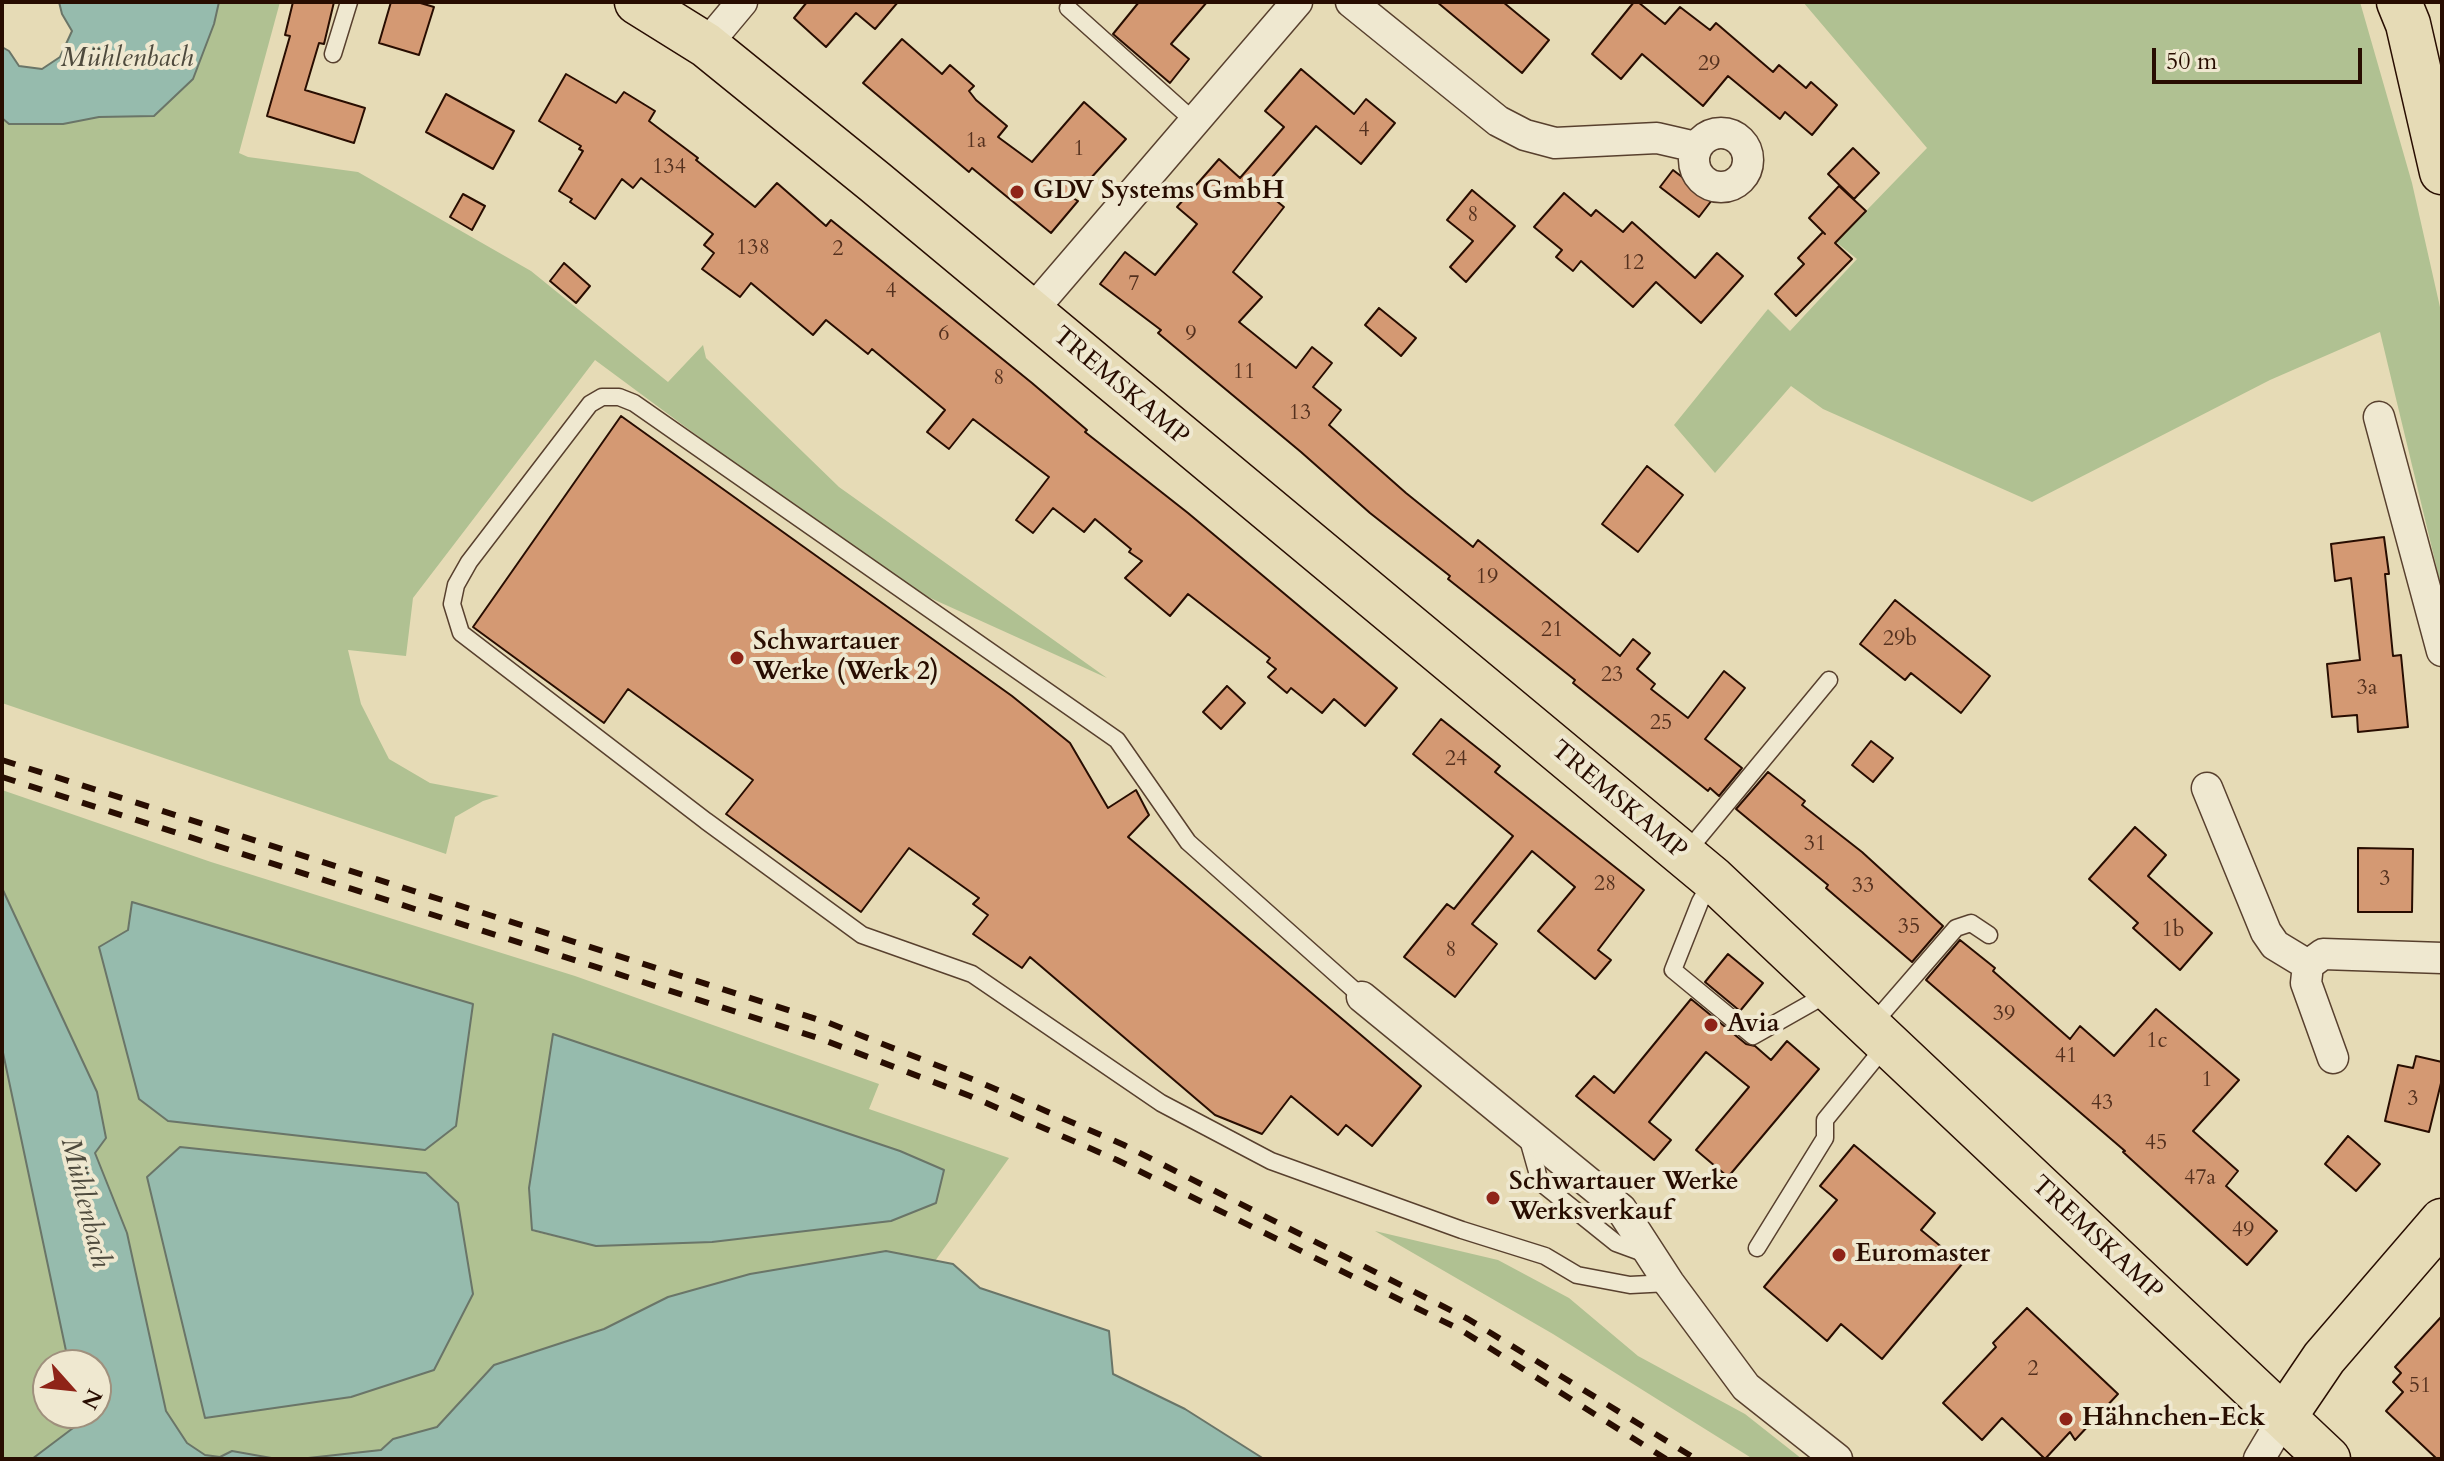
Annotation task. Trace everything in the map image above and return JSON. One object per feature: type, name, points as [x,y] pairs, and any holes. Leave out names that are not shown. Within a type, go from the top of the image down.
[{"type":"main road","name":"TREMSKAMP","points":[[637,2],[706,45],[875,182],[1698,868],[2328,1459]]},
{"type":"main road","points":[[2399,2],[2408,24],[2442,172]]},
{"type":"main road","points":[[2284,1417],[2324,1358],[2442,1221]]},
{"type":"street","points":[[706,45],[742,2]]},
{"type":"street","points":[[1031,312],[1297,2]]},
{"type":"street","points":[[1351,2],[1498,121],[1525,135],[1555,143],[1657,138],[1696,147]]},
{"type":"street","points":[[2379,417],[2442,651]]},
{"type":"street","points":[[2207,788],[2266,932],[2275,945],[2308,965]]},
{"type":"street","points":[[2333,1058],[2306,983],[2308,965],[2323,954],[2442,958]]},
{"type":"street","points":[[1360,995],[1621,1209],[1669,1283],[1746,1387],[1837,1459]]},
{"type":"street","points":[[2259,1459],[2284,1417]]},
{"type":"lane","points":[[333,54],[349,2]]},
{"type":"lane","points":[[1068,8],[1195,122]]},
{"type":"lane","points":[[1360,995],[1188,842],[1117,740],[634,403],[619,397],[602,397],[590,404],[469,562],[456,585],[452,604],[461,633],[706,821],[862,935],[972,974],[1161,1103],[1271,1161],[1462,1230],[1545,1256],[1577,1275],[1630,1285],[1669,1283]]},
{"type":"lane","points":[[1829,680],[1698,868],[1700,902],[1673,970],[1753,1036],[1832,991]]},
{"type":"lane","points":[[1757,1248],[1825,1138],[1825,1120],[1878,1036],[1956,928],[1971,923],[1989,935]]},
{"type":"shaded area","points":[[219,2],[280,2],[239,153],[248,157],[358,172],[531,271],[668,382],[703,345],[706,358],[839,487],[1107,678],[895,582],[595,360],[413,598],[406,656],[348,650],[361,704],[389,759],[430,783],[499,796],[455,817],[446,854],[2,703],[2,118],[10,124],[63,124],[99,117],[154,116],[193,78]]},
{"type":"shaded area","points":[[1803,2],[2360,2],[2412,183],[2442,316],[2442,590],[2380,332],[2270,380],[2032,502],[1823,409],[1791,386],[1715,473],[1674,425],[1768,309],[1790,331],[1857,259],[1836,242],[1927,148]]},
{"type":"shaded area","points":[[2,790],[211,862],[575,976],[879,1084],[869,1109],[1009,1158],[935,1261],[885,1251],[668,1297],[604,1329],[494,1365],[437,1427],[393,1439],[382,1450],[299,1459],[277,1459],[233,1451],[220,1457],[205,1455],[187,1443],[166,1411],[127,1233],[95,1153],[97,1092],[2,888]],"holes":[[[128,930],[139,1099],[100,947]],[[553,1034],[900,1151],[944,1170],[936,1203],[891,1221],[712,1242],[596,1246],[532,1231],[530,1187]]]},
{"type":"shaded area","points":[[2,1048],[66,1349],[32,1349],[32,1429],[72,1429],[32,1459],[2,1459]]},
{"type":"shaded area","points":[[1375,1231],[1498,1260],[1569,1298],[1638,1356],[1745,1414],[1802,1459],[1753,1459],[1553,1334]]},
{"type":"water","name":"Mühlenbach","points":[[59,2],[219,2],[193,79],[154,116],[99,117],[63,124],[9,124],[2,118],[2,47],[9,51],[19,66],[42,69],[60,57],[72,31]]},
{"type":"water","points":[[2,888],[97,1092],[106,1138],[95,1153],[127,1233],[166,1411],[187,1443],[205,1455],[220,1457],[232,1451],[277,1459],[32,1459],[72,1429],[112,1429],[112,1349],[66,1349],[2,1048]]},
{"type":"water","points":[[132,902],[473,1004],[456,1126],[425,1150],[168,1121],[139,1099],[99,947],[128,930]]},
{"type":"water","points":[[553,1034],[900,1151],[944,1170],[936,1203],[891,1221],[712,1242],[596,1246],[532,1230],[529,1188]]},
{"type":"water","points":[[180,1147],[426,1173],[458,1203],[473,1294],[434,1370],[351,1397],[205,1418],[147,1177]]},
{"type":"water","points":[[886,1251],[953,1264],[980,1288],[1109,1331],[1113,1374],[1185,1409],[1264,1459],[299,1459],[381,1450],[393,1439],[437,1427],[494,1365],[604,1329],[668,1297],[750,1274]]},
{"type":"building","points":[[293,2],[334,2],[324,44],[319,43],[305,90],[365,108],[354,143],[267,116],[290,36],[285,35]]},
{"type":"building","points":[[391,2],[417,2],[434,7],[419,55],[379,43]]},
{"type":"building","points":[[807,2],[898,2],[875,29],[856,13],[826,47],[794,18]]},
{"type":"building","points":[[1139,2],[1207,2],[1171,44],[1189,59],[1170,83],[1113,34]]},
{"type":"building","points":[[1437,2],[1503,2],[1549,40],[1522,73]]},
{"type":"building","points":[[1634,2],[1665,24],[1680,7],[1710,30],[1716,23],[1773,72],[1779,65],[1806,88],[1811,82],[1837,105],[1812,135],[1785,112],[1780,119],[1728,76],[1703,106],[1642,54],[1621,79],[1592,54]]},
{"type":"building","points":[[902,39],[942,74],[950,65],[974,86],[969,91],[976,100],[1007,126],[998,137],[1032,162],[1084,102],[1126,139],[1073,198],[1078,201],[1051,233],[972,168],[969,172],[863,83]]},
{"type":"building","points":[[1301,69],[1354,114],[1366,99],[1395,123],[1361,164],[1316,126],[1262,189],[1284,207],[1233,272],[1262,297],[1239,322],[1296,368],[1312,347],[1332,363],[1313,387],[1341,410],[1329,425],[1473,547],[1478,540],[1620,656],[1633,639],[1650,653],[1637,669],[1655,684],[1651,689],[1688,718],[1724,671],[1745,688],[1705,739],[1742,768],[1719,796],[1710,788],[1708,791],[1573,683],[1575,680],[1448,579],[1450,576],[1370,513],[1158,333],[1161,330],[1100,284],[1125,252],[1155,275],[1197,224],[1177,207],[1219,159],[1240,178],[1284,127],[1265,111]]},
{"type":"building","points":[[566,74],[616,103],[624,92],[655,111],[649,121],[755,207],[777,183],[826,226],[831,220],[1032,383],[1087,430],[1085,432],[1188,513],[1397,688],[1365,726],[1334,699],[1322,713],[1291,688],[1287,693],[1268,677],[1276,669],[1267,662],[1270,658],[1188,594],[1170,616],[1125,578],[1142,561],[1095,519],[1084,532],[1053,508],[1033,533],[1016,520],[1049,477],[973,419],[949,449],[927,432],[945,410],[872,349],[868,354],[826,320],[813,335],[751,283],[740,297],[702,269],[714,253],[704,245],[713,234],[641,178],[633,188],[622,179],[595,219],[570,202],[572,199],[559,191],[583,151],[579,149],[581,146],[539,121]]},
{"type":"building","points":[[446,94],[514,131],[493,169],[426,132]]},
{"type":"building","points":[[1853,148],[1879,173],[1854,199],[1828,174]]},
{"type":"building","points":[[1673,170],[1712,200],[1699,217],[1660,187]]},
{"type":"building","points":[[1839,186],[1866,211],[1835,243],[1852,259],[1796,316],[1775,294],[1804,264],[1798,258],[1823,232],[1809,218]]},
{"type":"building","points":[[1472,190],[1515,226],[1466,282],[1450,267],[1473,241],[1447,220]]},
{"type":"building","points":[[1564,193],[1591,216],[1596,210],[1623,232],[1632,222],[1695,278],[1717,253],[1743,276],[1701,323],[1656,282],[1633,307],[1581,261],[1573,271],[1556,257],[1562,250],[1534,227]]},
{"type":"building","points":[[463,194],[485,206],[472,230],[450,217]]},
{"type":"building","points":[[564,263],[590,286],[576,303],[550,281]]},
{"type":"building","points":[[1379,308],[1416,338],[1401,356],[1365,325]]},
{"type":"building","points":[[621,416],[1012,696],[1070,743],[1108,808],[1136,790],[1149,815],[1128,837],[1421,1086],[1372,1146],[1346,1125],[1338,1135],[1291,1096],[1262,1134],[1215,1115],[1030,957],[1022,968],[973,934],[988,915],[973,904],[979,898],[909,848],[861,912],[726,814],[753,780],[628,689],[604,723],[473,627]]},
{"type":"building","points":[[1647,466],[1683,495],[1638,552],[1602,524]]},
{"type":"building","points":[[2384,537],[2393,656],[2401,655],[2408,727],[2358,732],[2357,715],[2332,717],[2327,664],[2360,660],[2351,578],[2335,581],[2331,544]]},
{"type":"building","points":[[1895,600],[1990,676],[1961,713],[1911,673],[1905,680],[1860,644]]},
{"type":"building","points":[[1227,686],[1245,703],[1221,729],[1203,712]]},
{"type":"building","points":[[1441,719],[1500,766],[1495,772],[1644,890],[1598,950],[1611,960],[1595,979],[1538,931],[1575,887],[1532,851],[1472,924],[1497,944],[1455,997],[1404,957],[1447,904],[1454,909],[1513,836],[1413,754]]},
{"type":"building","points":[[1871,741],[1893,758],[1873,782],[1852,765]]},
{"type":"building","points":[[1768,772],[1805,801],[1802,805],[1862,852],[1943,926],[1912,962],[1826,888],[1828,885],[1736,809]]},
{"type":"building","points":[[2135,827],[2166,855],[2148,876],[2212,933],[2180,970],[2133,928],[2138,923],[2089,879]]},
{"type":"building","points":[[2358,848],[2413,849],[2412,912],[2358,912]]},
{"type":"building","points":[[1960,940],[1995,968],[1993,971],[2070,1039],[2080,1026],[2114,1056],[2156,1009],[2239,1080],[2193,1131],[2238,1171],[2226,1186],[2277,1231],[2247,1265],[2125,1151],[1926,980]]},
{"type":"building","points":[[1728,954],[1763,983],[1740,1011],[1705,982]]},
{"type":"building","points":[[1691,999],[1746,1044],[1755,1046],[1771,1060],[1787,1041],[1819,1069],[1728,1177],[1696,1150],[1749,1087],[1706,1052],[1649,1122],[1671,1140],[1654,1160],[1576,1096],[1594,1076],[1614,1093]]},
{"type":"building","points":[[2416,1056],[2442,1062],[2442,1079],[2429,1132],[2385,1121],[2398,1065],[2413,1068]]},
{"type":"building","points":[[2348,1136],[2380,1164],[2356,1191],[2325,1164]]},
{"type":"building","points":[[1854,1145],[1935,1213],[1921,1230],[1962,1264],[1882,1359],[1841,1324],[1827,1341],[1764,1287],[1837,1200],[1820,1186]]},
{"type":"building","points":[[2027,1308],[2118,1394],[2075,1440],[2070,1432],[2045,1459],[2002,1418],[1982,1440],[1943,1403],[1996,1347],[1993,1343]]},
{"type":"building","points":[[2442,1316],[2442,1459],[2437,1459],[2386,1411],[2403,1392],[2393,1382],[2401,1373],[2395,1367]]},
{"type":"railway","points":[[2,760],[829,1023],[977,1081],[1124,1145],[1468,1319],[1696,1459]]},
{"type":"railway","points":[[2,777],[821,1039],[970,1096],[1117,1160],[1461,1330],[1666,1459]]},
{"type":"place","name":"GDV Systems GmbH","points":[[1017,192]]},
{"type":"place","name":"Schwartauer Werke (Werk 2)","points":[[737,658]]},
{"type":"place","name":"Avia","points":[[1711,1025]]},
{"type":"place","name":"Schwartauer Werke Werksverkauf","points":[[1493,1198]]},
{"type":"place","name":"Euromaster","points":[[1839,1255]]},
{"type":"place","name":"Hähnchen-Eck","points":[[2066,1419]]}]
